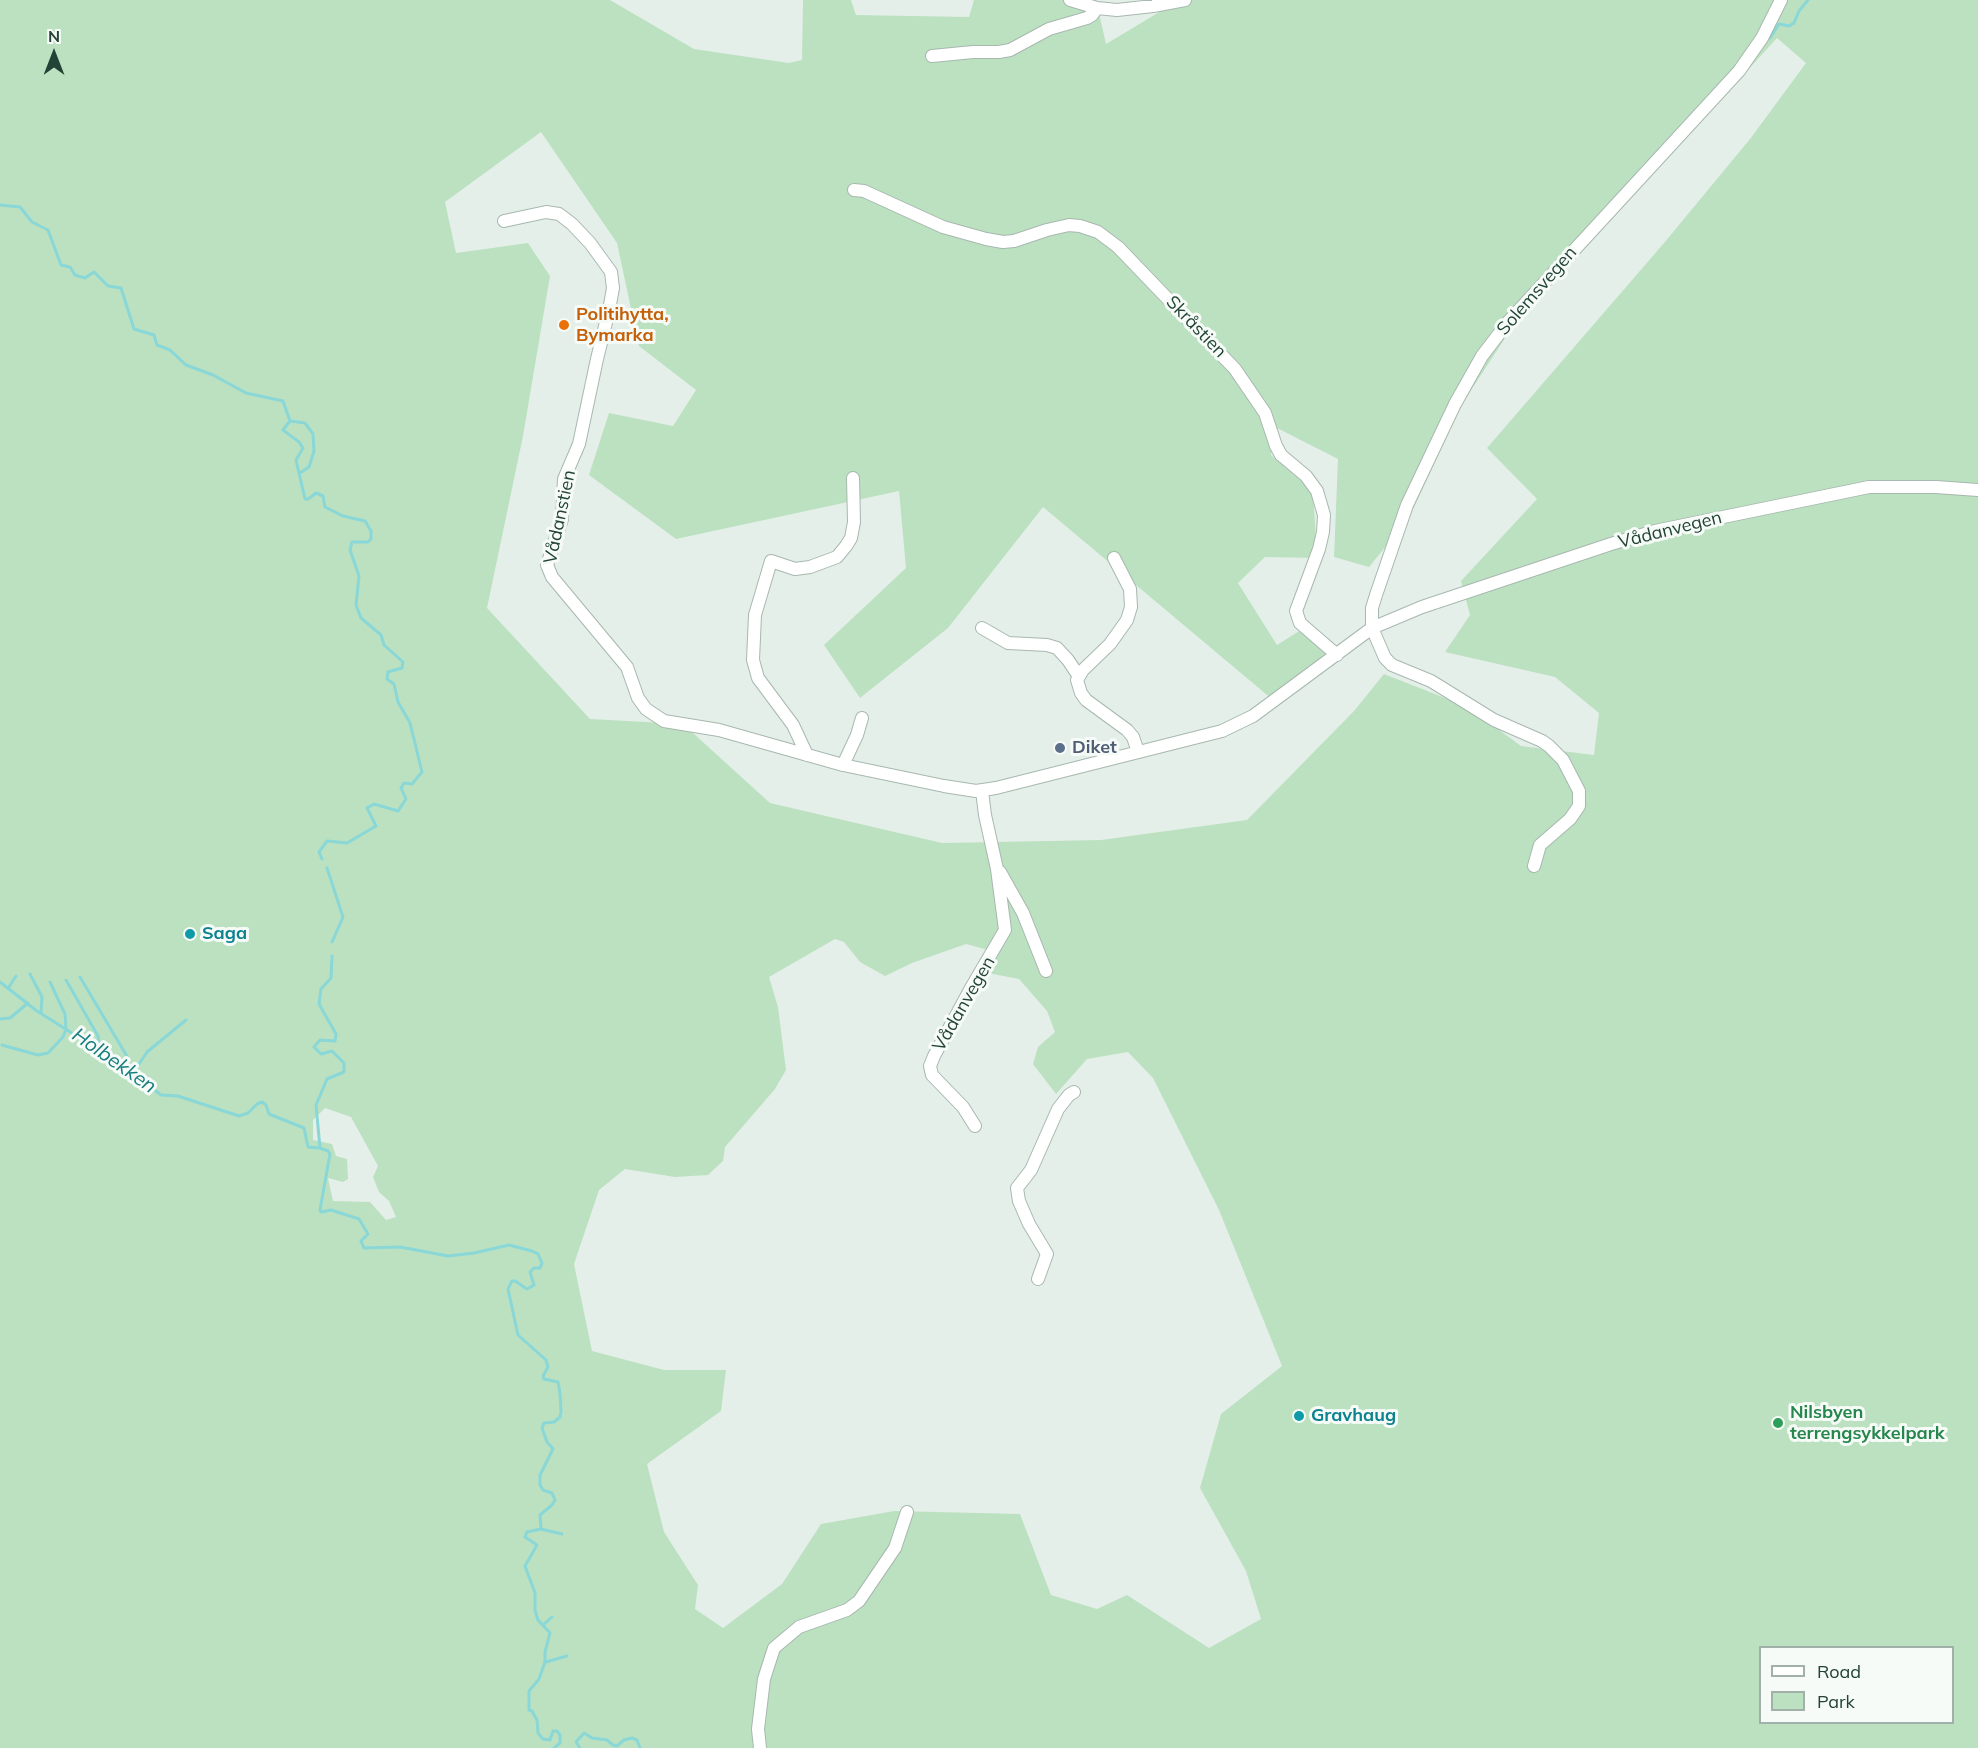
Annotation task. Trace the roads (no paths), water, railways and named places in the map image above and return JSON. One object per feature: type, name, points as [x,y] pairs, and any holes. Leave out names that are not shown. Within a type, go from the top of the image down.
[{"type":"street","points":[[1070,0],[1097,8],[1134,8],[1185,0]]},
{"type":"street","name":"Solemsvegen","points":[[1372,628],[1372,608],[1407,506],[1455,404],[1482,356],[1514,315],[1739,71],[1766,31],[1781,0]]},
{"type":"street","points":[[932,56],[1010,50],[1049,29],[1087,18],[1097,8]]},
{"type":"street","name":"Skråstien","points":[[854,190],[864,190],[944,226],[986,239],[1014,241],[1070,225],[1098,232],[1118,247],[1236,369],[1265,413],[1275,446],[1281,455],[1306,476],[1317,491],[1324,515],[1323,532],[1296,611],[1300,623],[1337,655]]},
{"type":"street","name":"Vådanstien","points":[[504,221],[546,213],[559,214],[590,243],[610,272],[613,288],[609,310],[579,444],[564,479],[562,519],[547,565],[552,577],[627,667],[638,698],[646,709],[659,719]]},
{"type":"street","points":[[807,755],[793,725],[758,678],[753,660],[755,615],[771,561],[795,569],[810,567],[837,557],[846,546],[851,538],[854,522],[853,478]]},
{"type":"street","name":"Vådanvegen","points":[[659,719],[719,730],[843,765],[944,786],[982,791],[1198,738],[1238,724],[1372,628],[1422,607],[1611,544],[1655,531],[1869,487],[1936,487],[1978,490]]},
{"type":"street","points":[[1078,675],[1110,644],[1128,620],[1131,607],[1130,589],[1114,558]]},
{"type":"street","points":[[982,628],[1008,643],[1047,645],[1057,648],[1078,675],[1078,685],[1086,700],[1127,730],[1133,737],[1138,752]]},
{"type":"street","points":[[1372,628],[1385,658],[1392,665],[1431,681],[1494,720],[1542,741],[1563,760],[1579,791],[1579,806],[1570,819],[1540,845],[1534,866]]},
{"type":"street","points":[[843,765],[862,718]]},
{"type":"street","name":"Vådanvegen","points":[[975,1126],[963,1107],[932,1075],[931,1064],[970,988],[1004,934],[1006,925],[982,791]]},
{"type":"street","name":"Vådanvegen","points":[[997,869],[1023,913],[1046,971]]},
{"type":"street","points":[[1038,1280],[1047,1254],[1029,1224],[1019,1201],[1017,1188],[1031,1170],[1058,1109],[1074,1092]]},
{"type":"street","points":[[760,1748],[758,1729],[764,1679],[774,1648],[799,1626],[847,1610],[859,1601],[895,1548],[907,1512]]},
{"type":"waterway","points":[[1770,38],[1779,24],[1789,26],[1794,23],[1799,11],[1808,0]]},
{"type":"waterway","points":[[0,205],[20,207],[32,222],[48,230],[61,265],[70,267],[75,275],[85,278],[94,272],[108,286],[121,288],[134,329],[154,335],[157,345],[170,350],[186,365],[213,375],[246,393],[283,401],[290,421],[283,430],[303,448],[296,460],[305,499],[316,493],[323,496],[325,507],[343,516],[365,521],[371,531],[371,539],[368,542],[352,542],[350,550],[359,576],[356,605],[361,618],[381,635],[384,645],[403,662],[402,668],[388,672],[387,679],[394,684],[398,702],[410,723],[422,772],[412,784],[404,783],[401,788],[406,799],[398,811],[374,804],[367,808],[376,826],[347,843],[327,841],[319,852],[322,859]]},
{"type":"waterway","points":[[290,421],[305,423],[313,434],[314,451],[309,467],[300,473]]},
{"type":"waterway","points":[[327,868],[343,917],[332,942]]},
{"type":"waterway","points":[[332,956],[331,978],[321,989],[319,1004],[336,1034],[335,1041],[320,1040],[314,1047],[321,1054],[332,1051],[344,1063],[344,1072],[327,1079],[316,1105],[320,1148],[330,1154],[321,1212],[331,1210],[359,1219],[368,1234],[361,1241],[364,1248],[400,1247],[448,1256],[509,1245],[538,1254],[542,1263],[540,1268],[534,1268],[530,1272],[534,1285],[527,1289],[512,1281],[508,1289],[518,1335],[546,1360],[548,1367],[543,1376],[544,1379],[558,1382],[560,1393],[560,1417],[554,1422],[544,1423],[542,1428],[547,1442],[553,1449],[540,1475],[540,1485],[543,1490],[552,1493],[555,1500],[540,1515],[541,1529],[527,1532],[525,1537],[537,1545],[525,1566],[535,1593],[535,1610],[538,1620],[550,1633],[545,1662],[539,1679],[529,1691],[529,1710],[537,1720],[538,1733],[543,1739],[550,1740],[553,1731],[557,1731],[560,1735],[560,1743],[554,1748]]},
{"type":"waterway","points":[[30,974],[42,997],[41,1013]]},
{"type":"waterway","points":[[9,987],[16,976]]},
{"type":"waterway","points":[[80,977],[128,1058],[127,1068]]},
{"type":"waterway","points":[[66,980],[98,1036],[100,1051]]},
{"type":"waterway","name":"Holbekken","points":[[0,982],[37,1011],[127,1068],[161,1095],[178,1096],[239,1116],[248,1113],[262,1102],[266,1105],[269,1114],[304,1128],[308,1147],[319,1148]]},
{"type":"waterway","points":[[2,1045],[38,1055],[48,1053],[63,1037],[66,1029],[65,1014],[50,982]]},
{"type":"waterway","points":[[0,1019],[10,1018],[28,1003]]},
{"type":"waterway","points":[[133,1073],[147,1052],[186,1020]]},
{"type":"waterway","points":[[541,1529],[562,1534]]},
{"type":"waterway","points":[[543,1625],[552,1617]]},
{"type":"waterway","points":[[546,1662],[567,1656]]},
{"type":"waterway","points":[[580,1748],[576,1742],[584,1733],[592,1738],[607,1740],[617,1746],[624,1740],[632,1738],[637,1740],[640,1748]]},
{"type":"place","name":"Politihytta, Bymarka","points":[[564,325]]},
{"type":"place","name":"Diket","points":[[1060,748]]},
{"type":"place","name":"Saga","points":[[190,934]]},
{"type":"place","name":"Gravhaug","points":[[1299,1416]]},
{"type":"place","name":"Nilsbyen terrengsykkelpark","points":[[1778,1423]]}]
